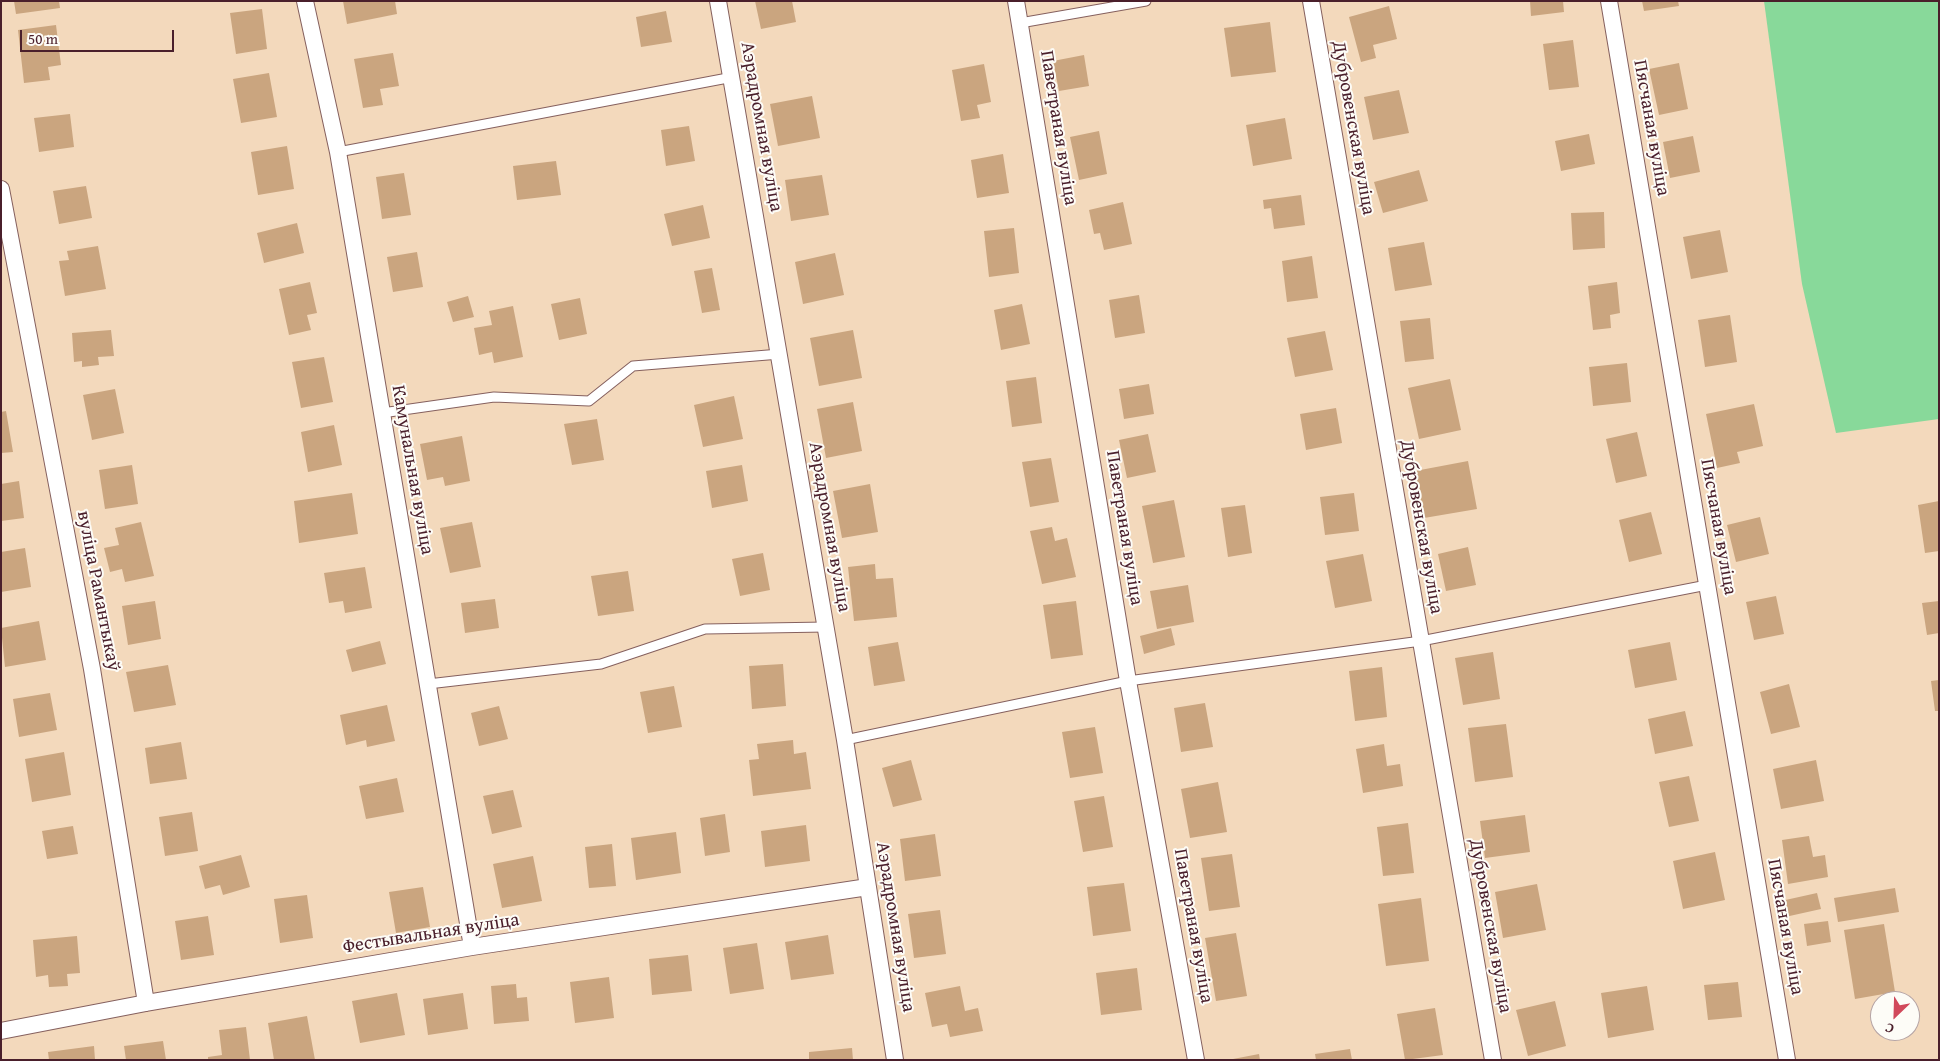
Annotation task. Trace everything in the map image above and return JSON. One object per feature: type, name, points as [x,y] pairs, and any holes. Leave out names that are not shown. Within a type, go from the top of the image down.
[{"type":"street","name":"Камунальная вуліца","points":[[305,1],[338,152],[472,947]]},
{"type":"street","name":"Аэрадромная вуліца","points":[[718,1],[845,740],[895,1060]]},
{"type":"street","name":"Паветраная вуліца","points":[[1016,1],[1128,681],[1196,1060]]},
{"type":"street","name":"Дубровенская вуліца","points":[[1311,1],[1493,1060]]},
{"type":"street","name":"Пясчаная вуліца","points":[[1609,1],[1787,1060]]},
{"type":"street","name":"вуліца Рамантыкаў","points":[[1,189],[92,669],[146,1003]]},
{"type":"street","name":"Фестывальная вуліца","points":[[1,1031],[146,1003],[472,947],[868,887]]},
{"type":"lane","points":[[1020,23],[1146,1]]},
{"type":"lane","points":[[338,152],[732,76]]},
{"type":"lane","points":[[382,413],[494,397],[589,401],[633,366],[780,354]]},
{"type":"lane","points":[[845,740],[1128,681],[1421,641],[1707,585]]},
{"type":"lane","points":[[428,684],[601,664],[705,629],[826,627]]},
{"type":"green space","points":[[1764,1],[1939,1],[1939,419],[1836,433],[1802,284]]},
{"type":"building","points":[[14,1],[59,1],[60,8],[16,14]]},
{"type":"building","points":[[343,1],[395,1],[397,14],[347,24]]},
{"type":"building","points":[[755,1],[792,1],[796,22],[761,29]]},
{"type":"building","points":[[1530,1],[1563,1],[1564,12],[1531,16]]},
{"type":"building","points":[[1642,1],[1678,1],[1679,6],[1644,11]]},
{"type":"building","points":[[1389,6],[1397,39],[1373,45],[1376,58],[1361,62],[1349,17]]},
{"type":"building","points":[[262,9],[267,49],[236,54],[230,13]]},
{"type":"building","points":[[666,11],[672,42],[641,47],[636,17]]},
{"type":"building","points":[[1270,22],[1276,72],[1231,77],[1224,28]]},
{"type":"building","points":[[56,25],[61,65],[48,67],[50,80],[24,83],[18,30]]},
{"type":"building","points":[[1573,40],[1579,87],[1549,90],[1543,44]]},
{"type":"building","points":[[393,53],[399,86],[380,89],[383,105],[363,108],[354,59]]},
{"type":"building","points":[[1084,55],[1089,86],[1059,91],[1053,61]]},
{"type":"building","points":[[1679,63],[1688,109],[1659,115],[1649,69]]},
{"type":"building","points":[[984,64],[991,102],[977,105],[980,118],[961,121],[952,70]]},
{"type":"building","points":[[269,73],[277,117],[241,123],[233,79]]},
{"type":"building","points":[[1399,90],[1409,133],[1373,140],[1364,97]]},
{"type":"building","points":[[812,96],[820,138],[778,146],[770,104]]},
{"type":"building","points":[[70,114],[74,147],[39,152],[34,118]]},
{"type":"building","points":[[1285,118],[1292,159],[1253,166],[1246,125]]},
{"type":"building","points":[[689,126],[695,161],[666,166],[661,130]]},
{"type":"building","points":[[1099,131],[1107,174],[1079,180],[1070,137]]},
{"type":"building","points":[[1589,134],[1595,164],[1561,171],[1555,141]]},
{"type":"building","points":[[1693,136],[1700,172],[1670,178],[1663,142]]},
{"type":"building","points":[[287,146],[294,189],[258,195],[251,152]]},
{"type":"building","points":[[1003,154],[1009,193],[977,198],[971,160]]},
{"type":"building","points":[[556,161],[561,195],[517,200],[513,166]]},
{"type":"building","points":[[1419,170],[1428,201],[1383,213],[1374,182]]},
{"type":"building","points":[[404,173],[411,215],[382,219],[376,177]]},
{"type":"building","points":[[822,175],[829,215],[791,221],[785,180]]},
{"type":"building","points":[[86,186],[92,218],[59,224],[53,191]]},
{"type":"building","points":[[1301,195],[1305,225],[1274,229],[1271,208],[1264,209],[1263,200]]},
{"type":"building","points":[[1123,202],[1132,244],[1104,250],[1100,233],[1094,234],[1089,210]]},
{"type":"building","points":[[703,205],[710,238],[672,246],[664,214]]},
{"type":"building","points":[[1604,212],[1605,248],[1573,250],[1571,213]]},
{"type":"building","points":[[297,223],[304,253],[264,263],[257,233]]},
{"type":"building","points":[[1014,228],[1019,273],[989,277],[984,231]]},
{"type":"building","points":[[1720,230],[1728,272],[1691,279],[1683,237]]},
{"type":"building","points":[[1424,242],[1432,285],[1395,291],[1388,248]]},
{"type":"building","points":[[98,246],[106,289],[65,296],[59,261],[69,260],[67,251]]},
{"type":"building","points":[[417,252],[423,287],[393,292],[387,257]]},
{"type":"building","points":[[835,253],[844,295],[803,304],[795,262]]},
{"type":"building","points":[[1312,256],[1318,298],[1287,302],[1282,261]]},
{"type":"building","points":[[712,268],[720,310],[702,313],[694,271]]},
{"type":"building","points":[[310,282],[317,313],[307,315],[311,330],[289,335],[279,289]]},
{"type":"building","points":[[1617,282],[1620,313],[1610,315],[1611,328],[1593,330],[1588,286]]},
{"type":"building","points":[[1139,295],[1145,333],[1115,338],[1109,300]]},
{"type":"building","points":[[468,296],[474,317],[453,322],[447,302]]},
{"type":"building","points":[[580,298],[587,334],[559,340],[551,304]]},
{"type":"building","points":[[1022,304],[1030,344],[1001,350],[994,310]]},
{"type":"building","points":[[513,306],[523,357],[494,363],[492,352],[479,355],[474,328],[492,325],[489,311]]},
{"type":"building","points":[[1730,315],[1737,362],[1705,367],[1698,320]]},
{"type":"building","points":[[1430,318],[1434,359],[1405,362],[1400,321]]},
{"type":"building","points":[[111,330],[114,356],[98,357],[99,365],[82,367],[82,361],[74,362],[72,333]]},
{"type":"building","points":[[853,330],[862,378],[819,386],[810,338]]},
{"type":"building","points":[[1325,331],[1333,370],[1295,377],[1287,338]]},
{"type":"building","points":[[324,357],[333,402],[301,408],[292,362]]},
{"type":"building","points":[[1627,363],[1631,402],[1593,406],[1589,367]]},
{"type":"building","points":[[1036,377],[1042,423],[1012,427],[1006,381]]},
{"type":"building","points":[[1450,379],[1461,430],[1419,439],[1408,388]]},
{"type":"building","points":[[1149,384],[1154,414],[1124,419],[1119,389]]},
{"type":"building","points":[[115,389],[124,433],[92,440],[83,395]]},
{"type":"building","points":[[734,396],[743,439],[703,447],[694,405]]},
{"type":"building","points":[[853,402],[862,451],[826,458],[817,409]]},
{"type":"building","points":[[1754,404],[1763,446],[1737,452],[1740,463],[1717,468],[1706,414]]},
{"type":"building","points":[[1336,408],[1342,443],[1306,450],[1300,414]]},
{"type":"building","points":[[6,411],[13,452],[1,453],[1,412]]},
{"type":"building","points":[[597,419],[604,460],[572,465],[564,424]]},
{"type":"building","points":[[334,425],[342,465],[308,472],[301,432]]},
{"type":"building","points":[[1637,432],[1647,476],[1616,483],[1606,439]]},
{"type":"building","points":[[1148,434],[1156,472],[1127,478],[1119,440]]},
{"type":"building","points":[[462,436],[470,481],[445,486],[443,477],[427,480],[420,444]]},
{"type":"building","points":[[1051,458],[1059,502],[1030,507],[1022,462]]},
{"type":"building","points":[[1468,461],[1477,509],[1424,518],[1415,471]]},
{"type":"building","points":[[132,465],[138,504],[105,509],[99,470]]},
{"type":"building","points":[[742,465],[748,501],[712,508],[706,471]]},
{"type":"building","points":[[19,481],[24,518],[1,521],[1,484]]},
{"type":"building","points":[[870,484],[878,532],[842,538],[833,491]]},
{"type":"building","points":[[352,493],[358,534],[299,543],[294,501]]},
{"type":"building","points":[[1354,493],[1359,531],[1325,535],[1320,497]]},
{"type":"building","points":[[1174,500],[1185,557],[1153,563],[1142,506]]},
{"type":"building","points":[[1939,501],[1939,551],[1925,553],[1918,505]]},
{"type":"building","points":[[1245,505],[1252,553],[1228,557],[1221,508]]},
{"type":"building","points":[[1651,512],[1662,554],[1629,562],[1619,520]]},
{"type":"building","points":[[1760,517],[1769,554],[1736,562],[1727,525]]},
{"type":"building","points":[[141,522],[154,576],[125,582],[122,569],[110,572],[104,548],[119,545],[115,528]]},
{"type":"building","points":[[472,522],[481,567],[450,573],[440,528]]},
{"type":"building","points":[[1052,527],[1055,541],[1067,538],[1076,577],[1042,584],[1030,531]]},
{"type":"building","points":[[1468,547],[1476,585],[1446,591],[1438,554]]},
{"type":"building","points":[[25,548],[31,587],[1,592],[1,552]]},
{"type":"building","points":[[763,553],[770,590],[740,596],[732,559]]},
{"type":"building","points":[[1363,554],[1372,601],[1335,608],[1326,561]]},
{"type":"building","points":[[875,564],[876,579],[893,578],[897,617],[854,621],[848,567]]},
{"type":"building","points":[[365,567],[372,608],[345,613],[343,601],[329,603],[324,573]]},
{"type":"building","points":[[628,571],[634,611],[598,616],[591,576]]},
{"type":"building","points":[[1188,585],[1194,622],[1157,629],[1150,591]]},
{"type":"building","points":[[1776,596],[1784,634],[1754,640],[1746,602]]},
{"type":"building","points":[[495,599],[499,628],[465,633],[461,603]]},
{"type":"building","points":[[155,601],[161,639],[128,645],[122,606]]},
{"type":"building","points":[[1076,601],[1083,655],[1051,659],[1043,605]]},
{"type":"building","points":[[1939,601],[1939,633],[1927,635],[1922,603]]},
{"type":"building","points":[[39,621],[46,660],[5,667],[1,628]]},
{"type":"building","points":[[1171,628],[1175,645],[1144,654],[1140,636]]},
{"type":"building","points":[[380,641],[386,664],[352,672],[346,650]]},
{"type":"building","points":[[898,642],[905,681],[874,686],[868,647]]},
{"type":"building","points":[[1670,642],[1677,680],[1635,688],[1628,650]]},
{"type":"building","points":[[1493,652],[1500,699],[1463,705],[1455,658]]},
{"type":"building","points":[[783,664],[786,706],[752,709],[749,666]]},
{"type":"building","points":[[168,665],[176,705],[134,712],[126,672]]},
{"type":"building","points":[[1382,667],[1387,717],[1355,721],[1349,671]]},
{"type":"building","points":[[1939,680],[1939,711],[1935,711],[1931,681]]},
{"type":"building","points":[[1789,684],[1800,727],[1771,734],[1760,692]]},
{"type":"building","points":[[674,686],[682,727],[648,733],[640,692]]},
{"type":"building","points":[[50,693],[57,730],[19,737],[13,699]]},
{"type":"building","points":[[1205,703],[1213,747],[1181,752],[1174,708]]},
{"type":"building","points":[[387,705],[395,741],[367,747],[366,740],[346,745],[340,715]]},
{"type":"building","points":[[499,706],[508,739],[479,746],[471,713]]},
{"type":"building","points":[[1685,711],[1693,746],[1655,754],[1648,719]]},
{"type":"building","points":[[1506,724],[1513,777],[1475,782],[1468,728]]},
{"type":"building","points":[[1095,727],[1103,773],[1070,778],[1062,732]]},
{"type":"building","points":[[793,740],[794,754],[806,752],[811,789],[753,796],[749,760],[759,759],[757,744]]},
{"type":"building","points":[[181,742],[187,779],[150,784],[145,748]]},
{"type":"building","points":[[1384,744],[1387,766],[1400,764],[1403,786],[1363,793],[1356,749]]},
{"type":"building","points":[[64,752],[71,795],[32,802],[25,759]]},
{"type":"building","points":[[911,760],[922,800],[893,807],[882,768]]},
{"type":"building","points":[[1816,760],[1824,801],[1781,809],[1773,769]]},
{"type":"building","points":[[1689,776],[1699,821],[1669,827],[1659,782]]},
{"type":"building","points":[[397,778],[404,812],[366,819],[359,786]]},
{"type":"building","points":[[1218,782],[1227,832],[1190,838],[1181,789]]},
{"type":"building","points":[[513,790],[522,827],[492,834],[483,796]]},
{"type":"building","points":[[1104,796],[1113,847],[1083,852],[1074,801]]},
{"type":"building","points":[[192,812],[198,851],[165,856],[159,817]]},
{"type":"building","points":[[725,814],[730,852],[705,856],[700,818]]},
{"type":"building","points":[[1525,815],[1530,852],[1485,858],[1480,821]]},
{"type":"building","points":[[1408,823],[1414,873],[1383,876],[1377,827]]},
{"type":"building","points":[[806,825],[810,861],[765,867],[761,831]]},
{"type":"building","points":[[73,826],[78,854],[47,859],[42,831]]},
{"type":"building","points":[[676,832],[681,873],[636,880],[631,838]]},
{"type":"building","points":[[935,834],[941,876],[905,881],[900,839]]},
{"type":"building","points":[[1809,836],[1813,857],[1825,855],[1828,877],[1788,884],[1782,840]]},
{"type":"building","points":[[612,844],[616,886],[589,888],[585,847]]},
{"type":"building","points":[[1715,852],[1725,900],[1683,909],[1673,861]]},
{"type":"building","points":[[1232,854],[1240,907],[1209,911],[1201,858]]},
{"type":"building","points":[[241,855],[250,887],[223,895],[220,885],[205,889],[199,866]]},
{"type":"building","points":[[533,856],[542,901],[502,908],[493,864]]},
{"type":"building","points":[[1124,883],[1131,931],[1093,936],[1087,887]]},
{"type":"building","points":[[1537,884],[1546,930],[1503,938],[1495,892]]},
{"type":"building","points":[[423,887],[430,927],[396,933],[389,892]]},
{"type":"building","points":[[1895,888],[1899,912],[1838,922],[1834,898]]},
{"type":"building","points":[[1817,893],[1821,909],[1785,917],[1781,901]]},
{"type":"building","points":[[307,895],[313,938],[280,943],[274,899]]},
{"type":"building","points":[[1421,898],[1429,961],[1386,966],[1378,904]]},
{"type":"building","points":[[940,910],[946,954],[914,958],[908,914]]},
{"type":"building","points":[[208,916],[214,955],[181,960],[175,921]]},
{"type":"building","points":[[1828,921],[1831,942],[1807,946],[1804,924]]},
{"type":"building","points":[[1884,924],[1895,991],[1870,991],[1870,996],[1855,999],[1844,930]]},
{"type":"building","points":[[1236,933],[1247,996],[1216,1001],[1205,938]]},
{"type":"building","points":[[828,935],[834,974],[791,980],[785,942]]},
{"type":"building","points":[[77,936],[80,973],[67,974],[68,986],[49,987],[48,975],[36,977],[33,940]]},
{"type":"building","points":[[757,943],[764,989],[730,994],[723,948]]},
{"type":"building","points":[[688,955],[692,991],[652,995],[649,959]]},
{"type":"building","points":[[1137,968],[1142,1010],[1101,1015],[1096,973]]},
{"type":"building","points":[[609,977],[614,1018],[575,1023],[570,982]]},
{"type":"building","points":[[1738,982],[1742,1017],[1708,1020],[1704,985]]},
{"type":"building","points":[[516,984],[517,998],[527,997],[529,1021],[494,1024],[491,986]]},
{"type":"building","points":[[960,986],[965,1011],[978,1008],[983,1031],[950,1037],[947,1024],[932,1027],[925,993]]},
{"type":"building","points":[[1647,986],[1654,1030],[1608,1038],[1601,993]]},
{"type":"building","points":[[397,993],[405,1035],[360,1043],[352,1001]]},
{"type":"building","points":[[463,993],[468,1029],[428,1035],[423,999]]},
{"type":"building","points":[[1555,1001],[1566,1046],[1528,1056],[1516,1010]]},
{"type":"building","points":[[1435,1008],[1443,1055],[1405,1060],[1397,1014]]},
{"type":"building","points":[[307,1016],[315,1060],[274,1060],[268,1023]]},
{"type":"building","points":[[246,1027],[250,1060],[208,1060],[208,1057],[222,1055],[219,1030]]},
{"type":"building","points":[[163,1041],[166,1060],[126,1060],[124,1046]]},
{"type":"building","points":[[94,1046],[95,1060],[49,1060],[48,1052]]},
{"type":"building","points":[[852,1048],[853,1060],[809,1060],[809,1052]]},
{"type":"building","points":[[1350,1049],[1352,1060],[1316,1060],[1315,1054]]},
{"type":"building","points":[[1259,1054],[1260,1060],[1233,1059]]}]
